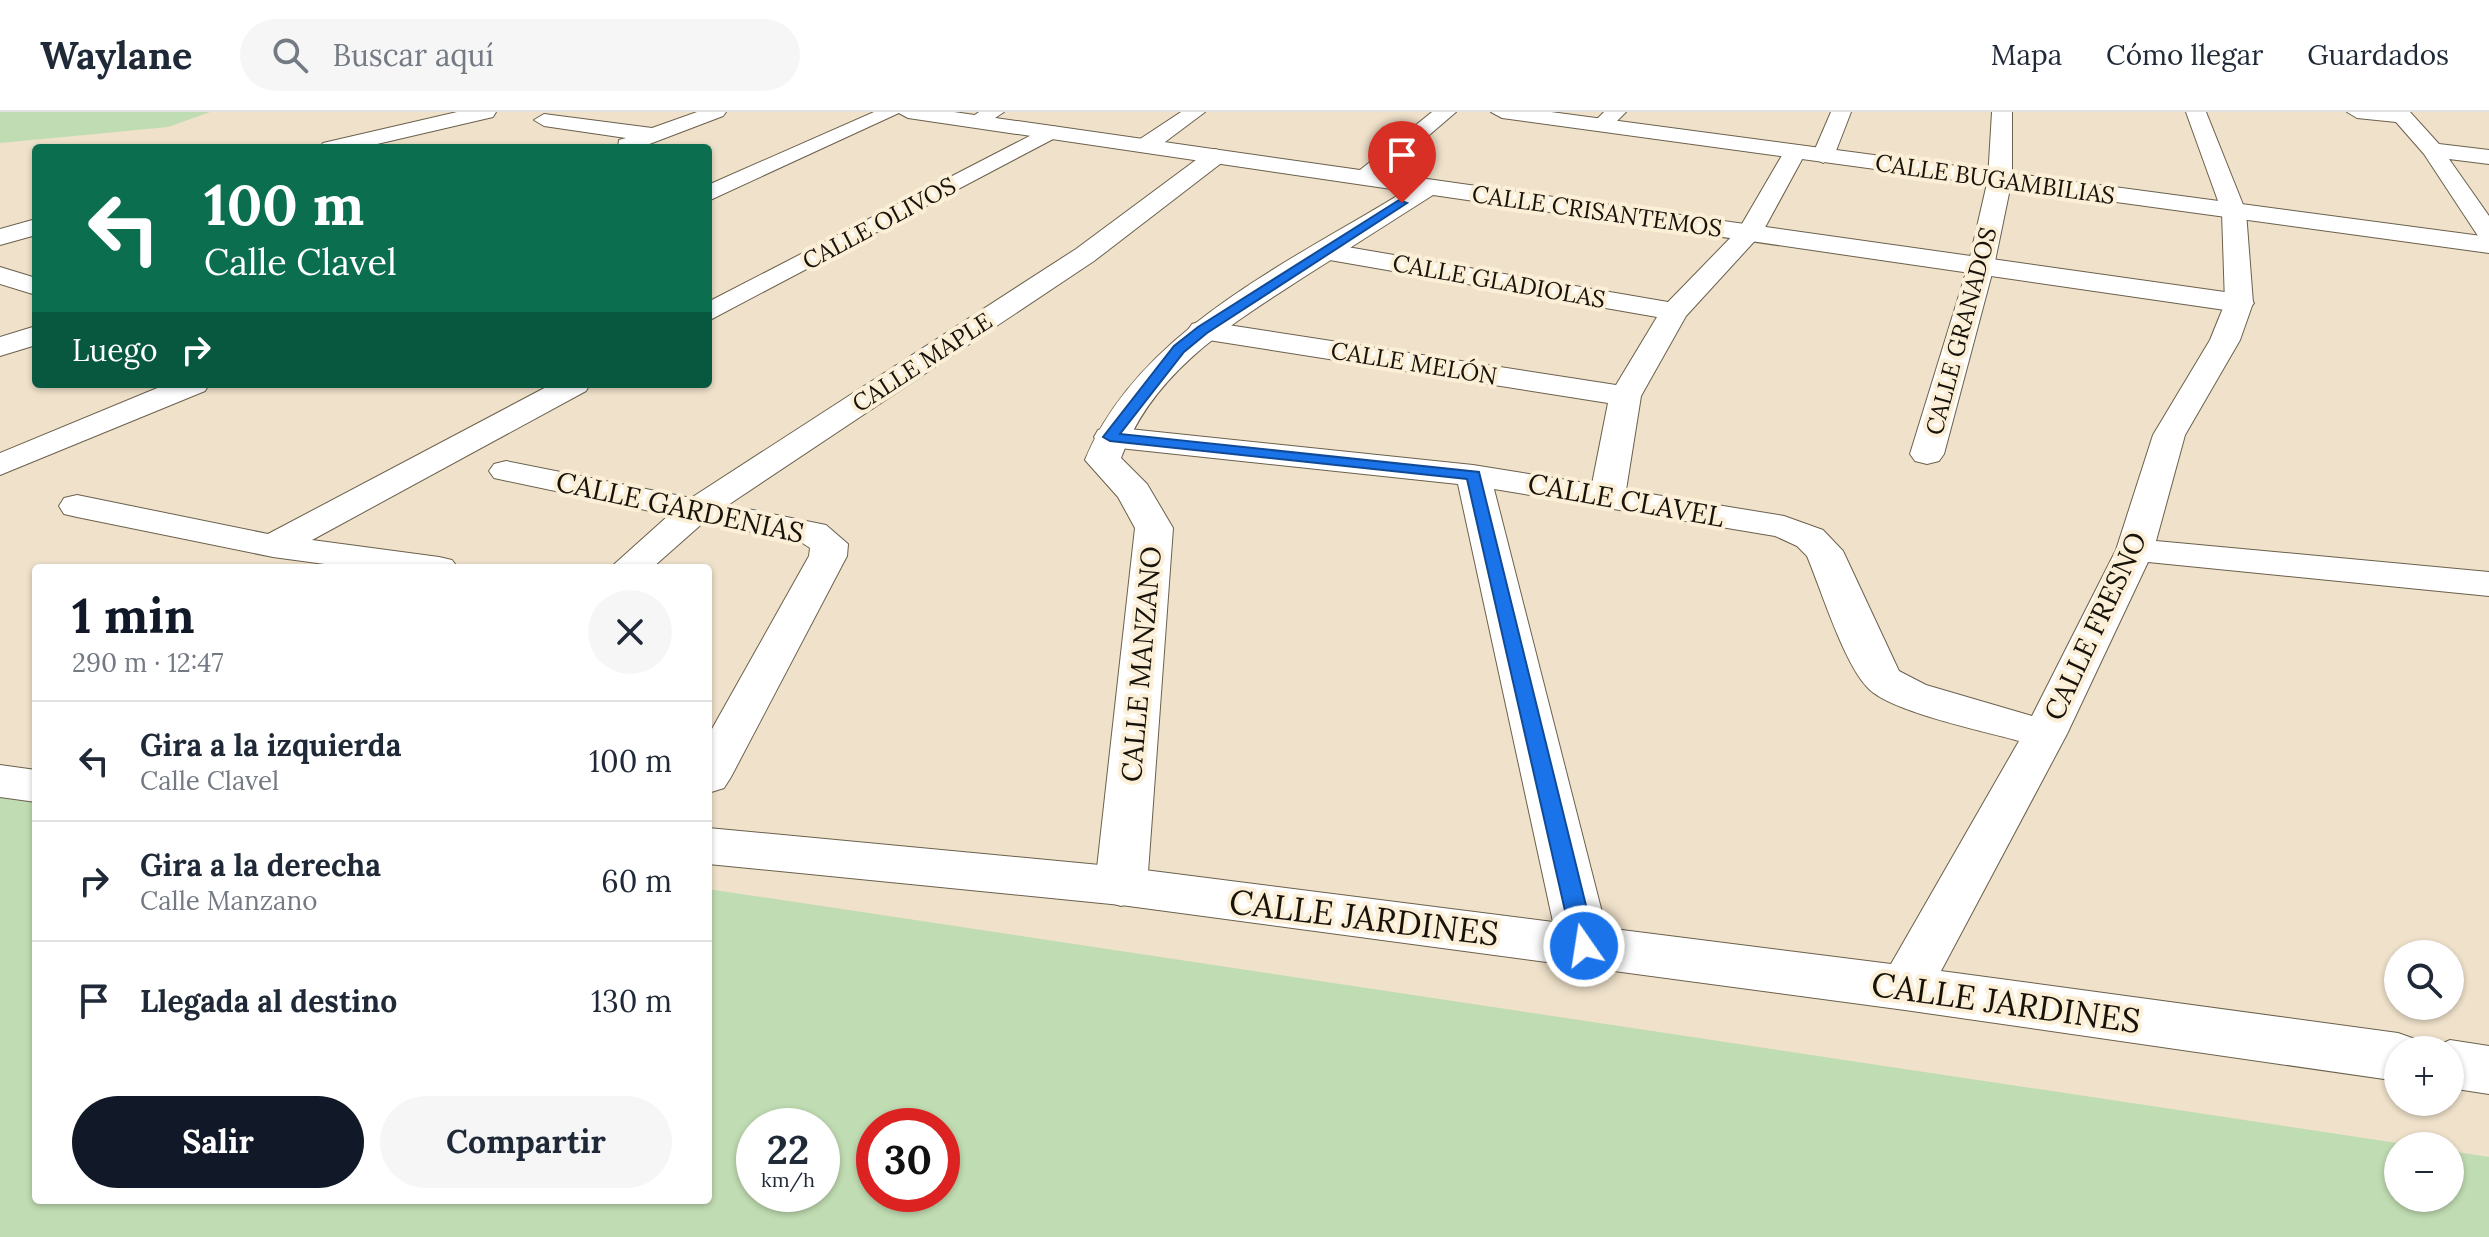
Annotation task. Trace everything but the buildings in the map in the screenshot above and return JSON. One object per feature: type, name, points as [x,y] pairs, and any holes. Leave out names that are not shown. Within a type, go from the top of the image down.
[{"type":"street","points":[[348,144],[485,112]]},
{"type":"street","points":[[629,144],[716,112]]},
{"type":"street","points":[[712,192],[891,112]]},
{"type":"street","name":"CALLE CRISANTEMOS","points":[[908,112],[985,117],[1049,132],[2239,303]]},
{"type":"street","points":[[1145,146],[1195,112]]},
{"type":"street","points":[[1365,178],[1445,112]]},
{"type":"street","name":"CALLE BUGAMBILIAS","points":[[1502,112],[1609,119],[1795,152],[2489,245]]},
{"type":"street","points":[[1823,156],[1841,112]]},
{"type":"street","name":"CALLE GRANADOS","points":[[1927,454],[1981,266],[2000,179],[2002,112]]},
{"type":"street","name":"CALLE FRESNO","points":[[1905,988],[2045,734],[2135,550],[2169,435],[2225,340],[2239,303],[2234,212],[2196,112]]},
{"type":"street","points":[[2357,112],[2402,116],[2477,200],[2489,234]]},
{"type":"street","points":[[544,120],[653,135]]},
{"type":"street","name":"CALLE OLIVOS","points":[[712,311],[1049,132]]},
{"type":"street","points":[[2432,150],[2489,157]]},
{"type":"street","points":[[1607,496],[1625,396],[1674,312],[1749,233],[1795,152]]},
{"type":"street","name":"CALLE MAPLE","points":[[634,564],[696,510],[1085,255],[1216,156]]},
{"type":"street","points":[[1110,437],[1179,349],[1202,330],[1428,187]]},
{"type":"street","points":[[0,237],[32,228]]},
{"type":"street","name":"CALLE GLADIOLAS","points":[[1324,251],[1674,312]]},
{"type":"street","points":[[0,275],[32,286]]},
{"type":"street","name":"CALLE MELÓN","points":[[1202,330],[1625,396]]},
{"type":"street","points":[[0,347],[32,336]]},
{"type":"street","points":[[0,465],[184,388]]},
{"type":"street","points":[[273,546],[568,388]]},
{"type":"street","name":"CALLE CLAVEL","points":[[1110,437],[1473,475],[1784,527],[1810,538],[1824,551],[1873,664],[1884,680],[1911,695],[2045,734]]},
{"type":"street","name":"CALLE MANZANO","points":[[1110,437],[1103,460],[1134,492],[1154,528],[1121,886]]},
{"type":"street","name":"CALLE GARDENIAS","points":[[506,471],[813,533],[829,544],[828,556],[712,770]]},
{"type":"street","points":[[1473,475],[1584,946]]},
{"type":"street","points":[[77,506],[273,546],[409,564]]},
{"type":"street","points":[[2135,550],[2489,584]]},
{"type":"street","points":[[0,781],[32,785]]},
{"type":"street","name":"CALLE JARDINES","points":[[712,846],[1121,886],[1905,988],[2384,1055]]},
{"type":"street","points":[[2464,1066],[2489,1070]]},
{"type":"green space","points":[[0,112],[210,112],[168,127],[0,143]]},
{"type":"green space","points":[[0,783],[32,787],[32,1204],[712,1204],[712,890],[2384,1141],[2384,1212],[2464,1212],[2464,1153],[2489,1157],[2489,1237],[0,1237]]},
{"type":"route","points":[[1402,203],[1202,330],[1179,349],[1110,437],[1473,475],[1584,946]]}]
